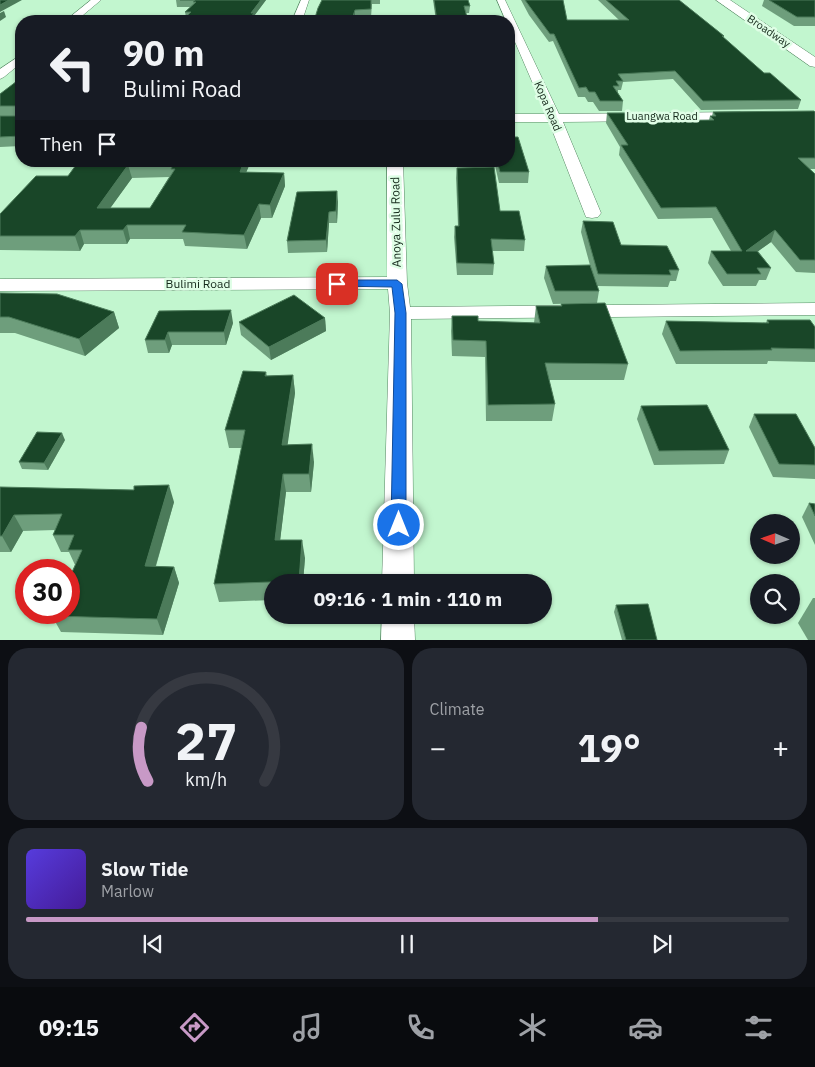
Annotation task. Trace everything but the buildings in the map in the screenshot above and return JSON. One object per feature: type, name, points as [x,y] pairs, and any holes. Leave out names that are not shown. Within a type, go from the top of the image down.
[{"type":"main road","name":"Broadway","points":[[722,0],[815,63]]},
{"type":"street","points":[[78,15],[97,0]]},
{"type":"street","points":[[299,15],[305,0]]},
{"type":"street","name":"Kopa Road","points":[[501,0],[508,15]]},
{"type":"street","name":"Kopa Road","points":[[515,31],[554,117],[592,213]]},
{"type":"street","points":[[0,63],[15,61]]},
{"type":"street","points":[[0,75],[15,63]]},
{"type":"street","name":"Luangwa Road","points":[[515,118],[756,115]]},
{"type":"street","name":"Anoya Zulu Road","points":[[395,167],[397,284],[400,313],[398,574]]},
{"type":"street","name":"Bulimi Road","points":[[0,285],[397,284]]},
{"type":"street","points":[[400,313],[815,309]]},
{"type":"street","points":[[398,624],[398,640]]},
{"type":"route","points":[[337,284],[397,284],[400,313],[399,525]]}]
